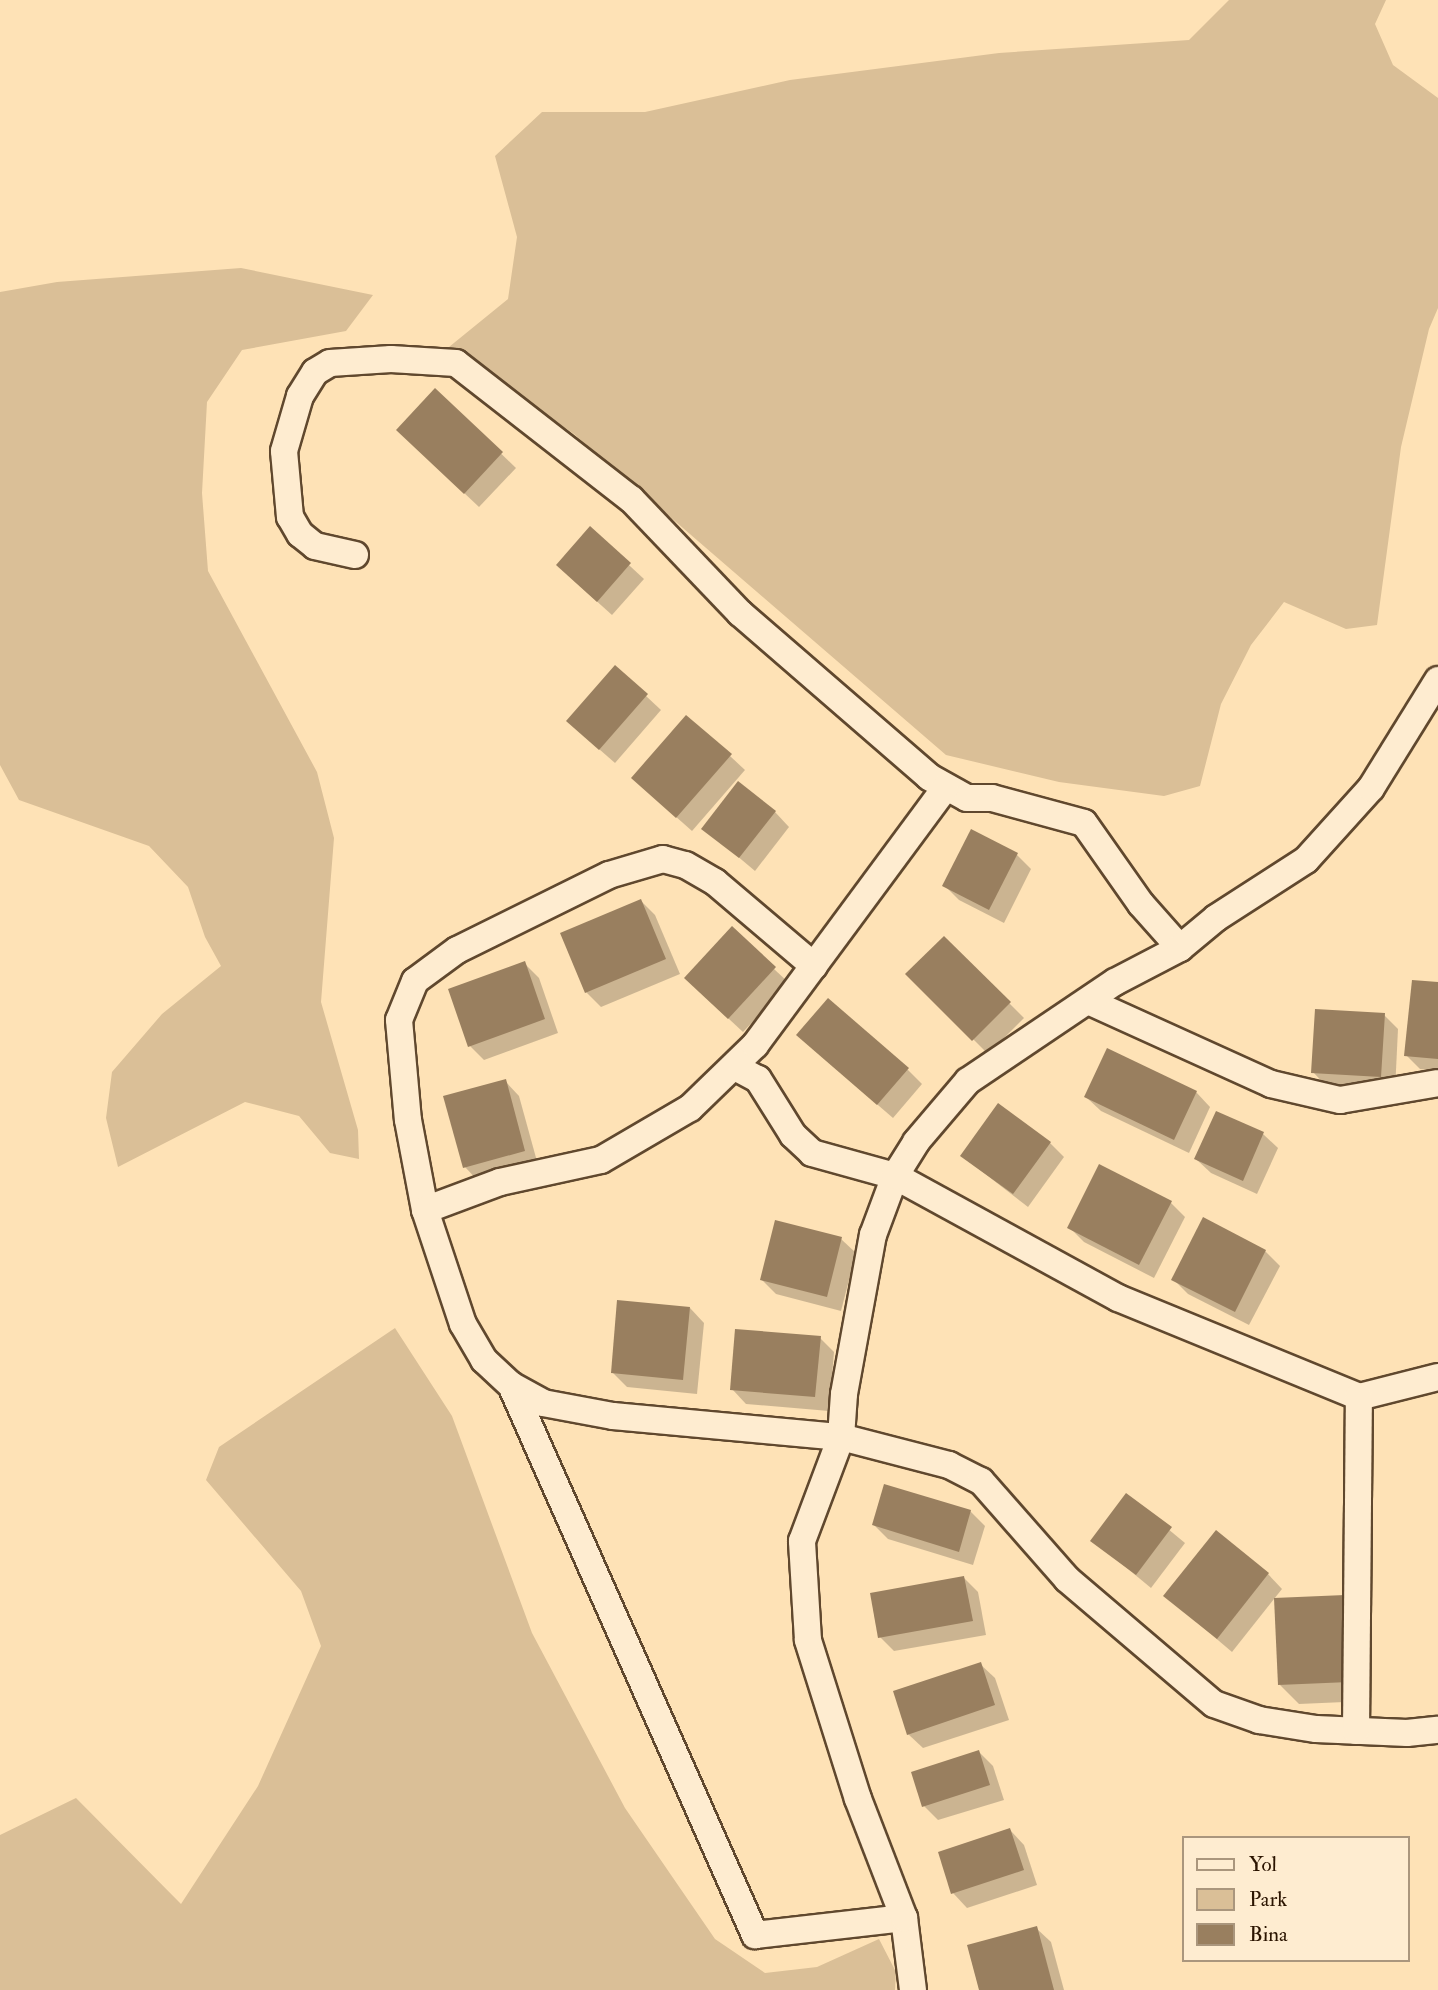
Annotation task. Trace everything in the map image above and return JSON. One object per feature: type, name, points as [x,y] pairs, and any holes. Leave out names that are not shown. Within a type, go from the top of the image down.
[{"type":"street","points":[[355,555],[315,546],[300,534],[290,517],[284,451],[300,396],[315,372],[330,363],[391,359],[456,363],[631,499],[750,621],[824,690],[945,788],[967,798],[992,798],[1084,823],[1141,904],[1180,948]]},
{"type":"street","points":[[912,1990],[904,1918],[858,1798],[808,1640],[802,1541],[841,1437],[844,1394],[873,1235],[895,1176],[916,1142],[968,1081],[1088,1001],[1180,948],[1216,918],[1306,860],[1371,788],[1438,680]]},
{"type":"street","points":[[425,1210],[500,1182],[601,1160],[662,1128],[735,1067],[814,966],[945,788]]},
{"type":"street","points":[[814,966],[715,882],[685,865],[663,859],[609,875],[425,969],[407,994],[400,1020],[408,1119],[425,1210],[463,1324],[484,1360],[511,1385],[543,1403],[613,1416],[841,1437],[949,1465],[981,1481],[1067,1580],[1214,1704],[1259,1720],[1356,1731],[1438,1730]]},
{"type":"street","points":[[1088,1001],[1271,1084],[1340,1100],[1438,1083]]},
{"type":"street","points":[[735,1067],[758,1079],[793,1135],[812,1153],[895,1176],[1118,1298],[1359,1397],[1438,1377]]},
{"type":"street","points":[[511,1385],[755,1935],[904,1918]]},
{"type":"street","points":[[1356,1731],[1359,1397]]},
{"type":"green space","points":[[1229,0],[1386,0],[1375,24],[1393,65],[1438,98],[1438,308],[1429,329],[1401,447],[1377,625],[1346,629],[1284,602],[1251,645],[1221,704],[1200,786],[1164,796],[1059,782],[946,755],[574,434],[449,347],[508,299],[517,237],[495,156],[542,112],[645,112],[790,80],[999,53],[1189,40]]},
{"type":"green space","points":[[241,268],[373,295],[346,331],[242,350],[207,402],[202,493],[208,571],[317,772],[334,838],[321,1002],[358,1130],[359,1159],[330,1153],[299,1116],[245,1102],[118,1167],[106,1118],[112,1072],[162,1014],[221,966],[205,937],[188,887],[149,846],[19,800],[0,765],[0,292],[57,282]]},
{"type":"green space","points":[[395,1328],[452,1416],[532,1633],[625,1808],[715,1939],[765,1973],[817,1967],[879,1939],[896,1972],[895,1990],[0,1990],[0,1835],[76,1798],[181,1904],[258,1786],[321,1646],[301,1591],[206,1480],[219,1447]]},
{"type":"building","points":[[435,388],[503,452],[464,494],[396,430]]},
{"type":"building","points":[[590,526],[631,563],[597,602],[556,565]]},
{"type":"building","points":[[615,665],[648,694],[599,750],[566,721]]},
{"type":"building","points":[[686,715],[732,754],[676,818],[631,778]]},
{"type":"building","points":[[738,781],[776,811],[739,858],[701,829]]},
{"type":"building","points":[[971,829],[1018,853],[989,910],[942,886]]},
{"type":"building","points":[[641,899],[666,959],[585,993],[560,933]]},
{"type":"building","points":[[732,926],[776,967],[728,1019],[684,978]]},
{"type":"building","points":[[944,936],[1011,1002],[972,1041],[905,974]]},
{"type":"building","points":[[525,961],[545,1019],[468,1047],[448,989]]},
{"type":"building","points":[[1412,980],[1438,982],[1438,1059],[1404,1056]]},
{"type":"building","points":[[828,998],[909,1068],[877,1105],[796,1035]]},
{"type":"building","points":[[1315,1009],[1385,1013],[1381,1077],[1311,1073]]},
{"type":"building","points":[[1107,1048],[1197,1091],[1174,1140],[1084,1097]]},
{"type":"building","points":[[506,1079],[525,1151],[463,1168],[443,1096]]},
{"type":"building","points":[[998,1103],[1051,1142],[1013,1194],[960,1156]]},
{"type":"building","points":[[1216,1111],[1264,1132],[1243,1181],[1194,1159]]},
{"type":"building","points":[[1099,1164],[1172,1201],[1139,1265],[1067,1228]]},
{"type":"building","points":[[1203,1217],[1266,1250],[1235,1312],[1171,1280]]},
{"type":"building","points":[[775,1220],[842,1237],[827,1297],[760,1280]]},
{"type":"building","points":[[617,1300],[690,1307],[683,1380],[611,1373]]},
{"type":"building","points":[[735,1329],[821,1336],[815,1397],[730,1390]]},
{"type":"building","points":[[884,1484],[971,1510],[959,1552],[872,1525]]},
{"type":"building","points":[[1126,1493],[1172,1527],[1136,1575],[1090,1541]]},
{"type":"building","points":[[1216,1530],[1269,1573],[1217,1639],[1163,1596]]},
{"type":"building","points":[[964,1576],[973,1621],[878,1638],[870,1593]]},
{"type":"building","points":[[1345,1595],[1349,1682],[1278,1685],[1274,1598]]},
{"type":"building","points":[[981,1662],[995,1705],[907,1735],[893,1691]]},
{"type":"building","points":[[979,1750],[990,1785],[922,1807],[911,1772]]},
{"type":"building","points":[[1010,1828],[1024,1870],[951,1894],[938,1852]]},
{"type":"building","points":[[1037,1926],[1054,1990],[979,1990],[967,1945]]}]
